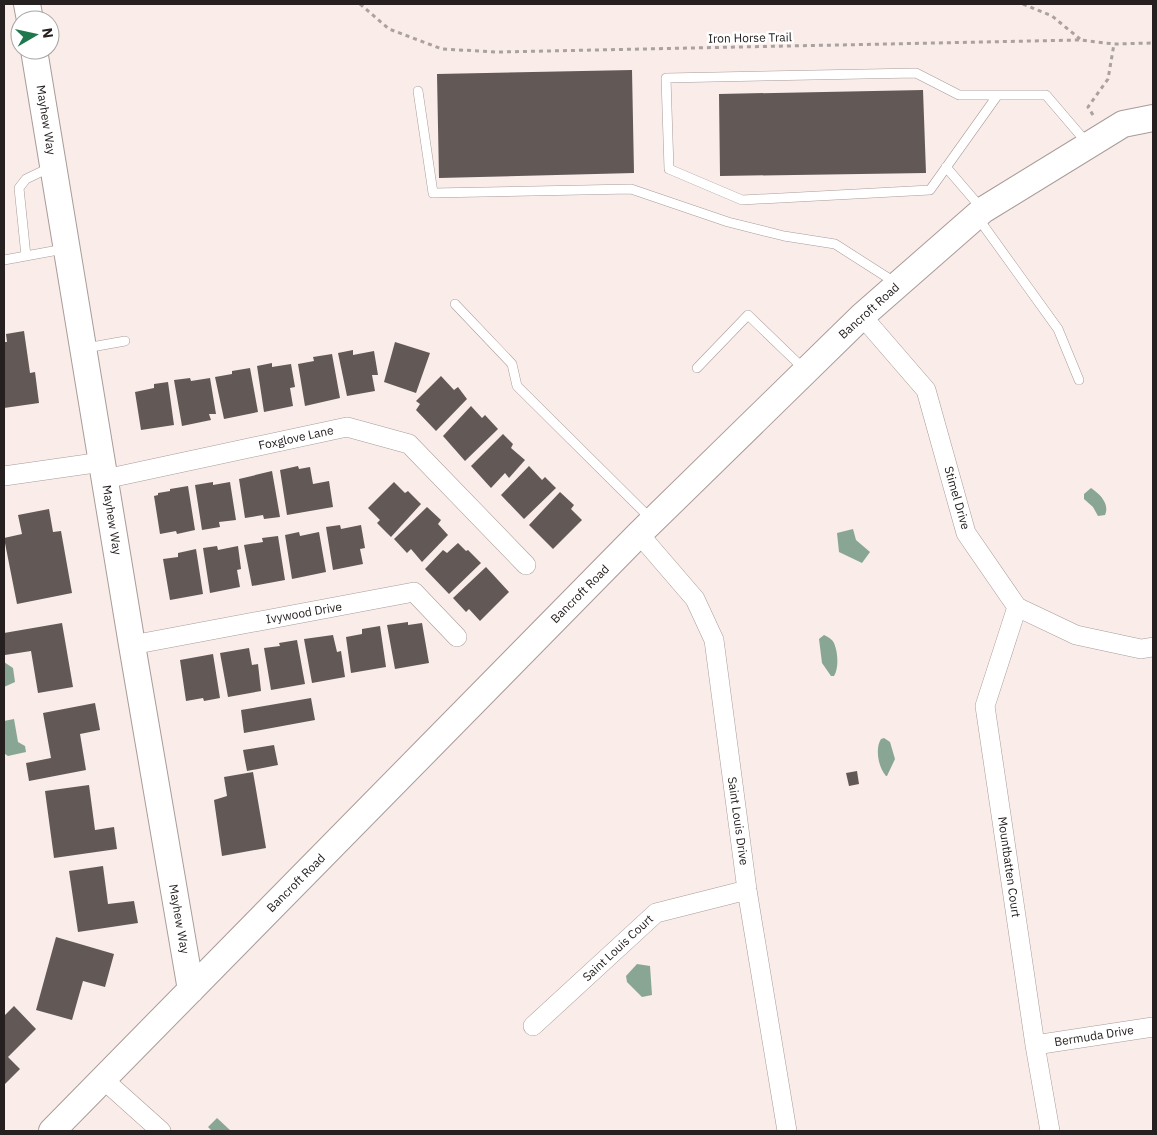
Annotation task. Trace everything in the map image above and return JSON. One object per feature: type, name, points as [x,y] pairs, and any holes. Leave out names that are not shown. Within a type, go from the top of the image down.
[{"type":"street","name":"Mayhew Way","points":[[36,60],[191,990]]},
{"type":"street","name":"Bancroft Road","points":[[52,1131],[646,528],[862,316],[980,213],[1123,124],[1153,118]]},
{"type":"street","name":"Stimel Drive","points":[[862,316],[926,390],[966,533],[1018,607],[1076,635],[1141,649],[1153,647]]},
{"type":"street","name":"Foxglove Lane","points":[[4,476],[104,470],[347,427],[409,444],[526,565]]},
{"type":"street","name":"Saint Louis Drive","points":[[646,528],[696,600],[714,640],[747,890],[787,1131]]},
{"type":"street","name":"Ivywood Drive","points":[[132,644],[414,592],[457,637]]},
{"type":"street","name":"Mountbatten Court","points":[[1018,607],[985,706],[1035,1045],[1050,1131]]},
{"type":"street","name":"Saint Louis Court","points":[[533,1026],[656,913],[747,890]]},
{"type":"street","name":"Bermuda Drive","points":[[1035,1045],[1153,1027]]},
{"type":"street","points":[[104,1080],[161,1131]]},
{"type":"lane","points":[[997,96],[930,190],[742,200],[669,169],[666,78],[916,73],[958,95],[1046,95],[1098,140]]},
{"type":"lane","points":[[418,91],[433,193],[631,189],[728,222],[784,236],[835,244],[898,284]]},
{"type":"lane","points":[[26,256],[19,188],[26,179],[53,166]]},
{"type":"lane","points":[[946,167],[980,213],[1058,329],[1079,380]]},
{"type":"lane","points":[[4,260],[67,249]]},
{"type":"lane","points":[[455,304],[512,364],[517,386],[646,528]]},
{"type":"lane","points":[[697,368],[748,315],[806,371]]},
{"type":"lane","points":[[83,348],[125,341]]},
{"type":"path","name":"Iron Horse Trail","points":[[360,4],[389,29],[442,49],[451,50],[497,52],[1080,40],[1114,44],[1153,43]]},
{"type":"path","points":[[1023,4],[1052,16],[1080,40]]},
{"type":"path","points":[[1098,140],[1088,107],[1108,79],[1114,44]]},
{"type":"shaded area","points":[[1091,488],[1101,496],[1105,503],[1105,515],[1098,516],[1093,507],[1084,499],[1084,494]]},
{"type":"shaded area","points":[[853,529],[856,540],[870,552],[862,563],[839,552],[837,533]]},
{"type":"shaded area","points":[[824,635],[833,642],[836,651],[837,664],[834,676],[831,676],[822,663],[819,639]]},
{"type":"shaded area","points":[[4,662],[13,668],[15,682],[4,687]]},
{"type":"shaded area","points":[[14,719],[18,742],[25,746],[26,752],[8,756],[5,754],[4,721]]},
{"type":"shaded area","points":[[884,738],[890,742],[895,759],[887,776],[879,763],[878,752],[879,743]]},
{"type":"shaded area","points":[[637,964],[650,966],[652,995],[642,997],[627,982],[626,976]]},
{"type":"shaded area","points":[[217,1118],[231,1131],[212,1131],[208,1127]]},
{"type":"building","points":[[632,70],[634,173],[439,178],[437,74]]},
{"type":"building","points":[[923,90],[926,173],[720,176],[719,94]]},
{"type":"building","points":[[24,331],[30,373],[35,372],[39,403],[4,408],[4,342],[7,342],[6,334]]},
{"type":"building","points":[[395,342],[430,353],[416,393],[384,382]]},
{"type":"building","points":[[353,350],[353,355],[374,351],[378,375],[372,375],[375,391],[347,396],[338,353]]},
{"type":"building","points":[[332,354],[340,398],[305,406],[298,364],[314,361],[313,357]]},
{"type":"building","points":[[272,363],[272,367],[291,364],[295,387],[290,388],[293,406],[264,412],[257,366]]},
{"type":"building","points":[[250,368],[258,412],[224,419],[215,377],[232,374],[232,371]]},
{"type":"building","points":[[441,376],[454,390],[458,387],[467,399],[436,431],[416,410],[420,404],[416,401]]},
{"type":"building","points":[[190,378],[191,381],[210,378],[216,414],[209,414],[211,420],[182,426],[174,380]]},
{"type":"building","points":[[168,382],[174,425],[141,430],[135,392],[154,388],[154,384]]},
{"type":"building","points":[[471,406],[482,418],[485,415],[498,429],[465,461],[443,436]]},
{"type":"building","points":[[503,434],[513,444],[511,448],[525,460],[509,478],[505,473],[491,488],[471,466]]},
{"type":"building","points":[[298,466],[299,469],[310,467],[313,484],[329,481],[333,507],[287,515],[280,470]]},
{"type":"building","points":[[529,466],[542,480],[545,477],[556,488],[524,519],[501,495]]},
{"type":"building","points":[[272,471],[280,517],[264,519],[263,515],[245,518],[239,479]]},
{"type":"building","points":[[213,482],[213,485],[230,482],[236,520],[219,522],[220,527],[202,530],[195,485]]},
{"type":"building","points":[[394,482],[405,493],[408,491],[421,504],[391,537],[377,523],[380,520],[368,508]]},
{"type":"building","points":[[188,486],[195,530],[177,534],[176,531],[160,534],[154,496],[158,495],[158,493],[170,491],[170,489]]},
{"type":"building","points":[[560,492],[574,505],[571,509],[582,520],[553,549],[529,525]]},
{"type":"building","points":[[427,507],[441,520],[438,524],[448,535],[422,562],[411,549],[407,553],[394,539]]},
{"type":"building","points":[[49,509],[53,532],[61,531],[72,593],[17,604],[4,538],[22,534],[18,515]]},
{"type":"building","points":[[340,525],[341,529],[361,525],[365,548],[360,549],[363,564],[333,570],[326,527]]},
{"type":"building","points":[[299,532],[300,536],[319,532],[326,572],[292,579],[285,535]]},
{"type":"building","points":[[278,536],[285,580],[252,586],[244,545],[263,542],[262,538]]},
{"type":"building","points":[[458,543],[481,563],[449,594],[425,569],[443,550],[447,553]]},
{"type":"building","points":[[217,546],[218,550],[238,546],[241,569],[237,570],[240,587],[210,593],[203,548]]},
{"type":"building","points":[[196,549],[203,594],[170,600],[163,559],[178,557],[178,553]]},
{"type":"building","points":[[486,567],[509,592],[480,621],[469,609],[466,612],[453,598]]},
{"type":"building","points":[[408,622],[408,625],[422,623],[429,663],[395,669],[387,625]]},
{"type":"building","points":[[62,623],[73,687],[38,693],[31,651],[5,655],[4,633]]},
{"type":"building","points":[[380,626],[386,667],[351,673],[346,637],[362,634],[362,629]]},
{"type":"building","points":[[333,635],[337,652],[341,651],[345,677],[312,683],[304,639]]},
{"type":"building","points":[[297,640],[305,684],[271,690],[264,648],[280,646],[279,643]]},
{"type":"building","points":[[249,648],[252,665],[258,664],[261,691],[228,697],[220,653]]},
{"type":"building","points":[[213,654],[220,698],[204,701],[203,698],[186,701],[180,660]]},
{"type":"building","points":[[311,698],[315,720],[244,733],[241,710]]},
{"type":"building","points":[[95,703],[100,730],[80,734],[86,770],[29,781],[26,763],[51,758],[43,713]]},
{"type":"building","points":[[274,745],[278,765],[247,771],[243,750]]},
{"type":"building","points":[[857,771],[859,784],[849,786],[846,773]]},
{"type":"building","points":[[253,772],[266,848],[222,856],[214,800],[227,796],[224,777]]},
{"type":"building","points":[[89,785],[95,830],[114,827],[117,849],[54,858],[45,791]]},
{"type":"building","points":[[103,866],[108,904],[134,901],[138,923],[78,932],[69,871]]},
{"type":"building","points":[[56,937],[114,954],[105,987],[83,981],[72,1020],[36,1010]]},
{"type":"building","points":[[14,1006],[36,1029],[8,1057],[20,1069],[4,1085],[4,1016]]}]
